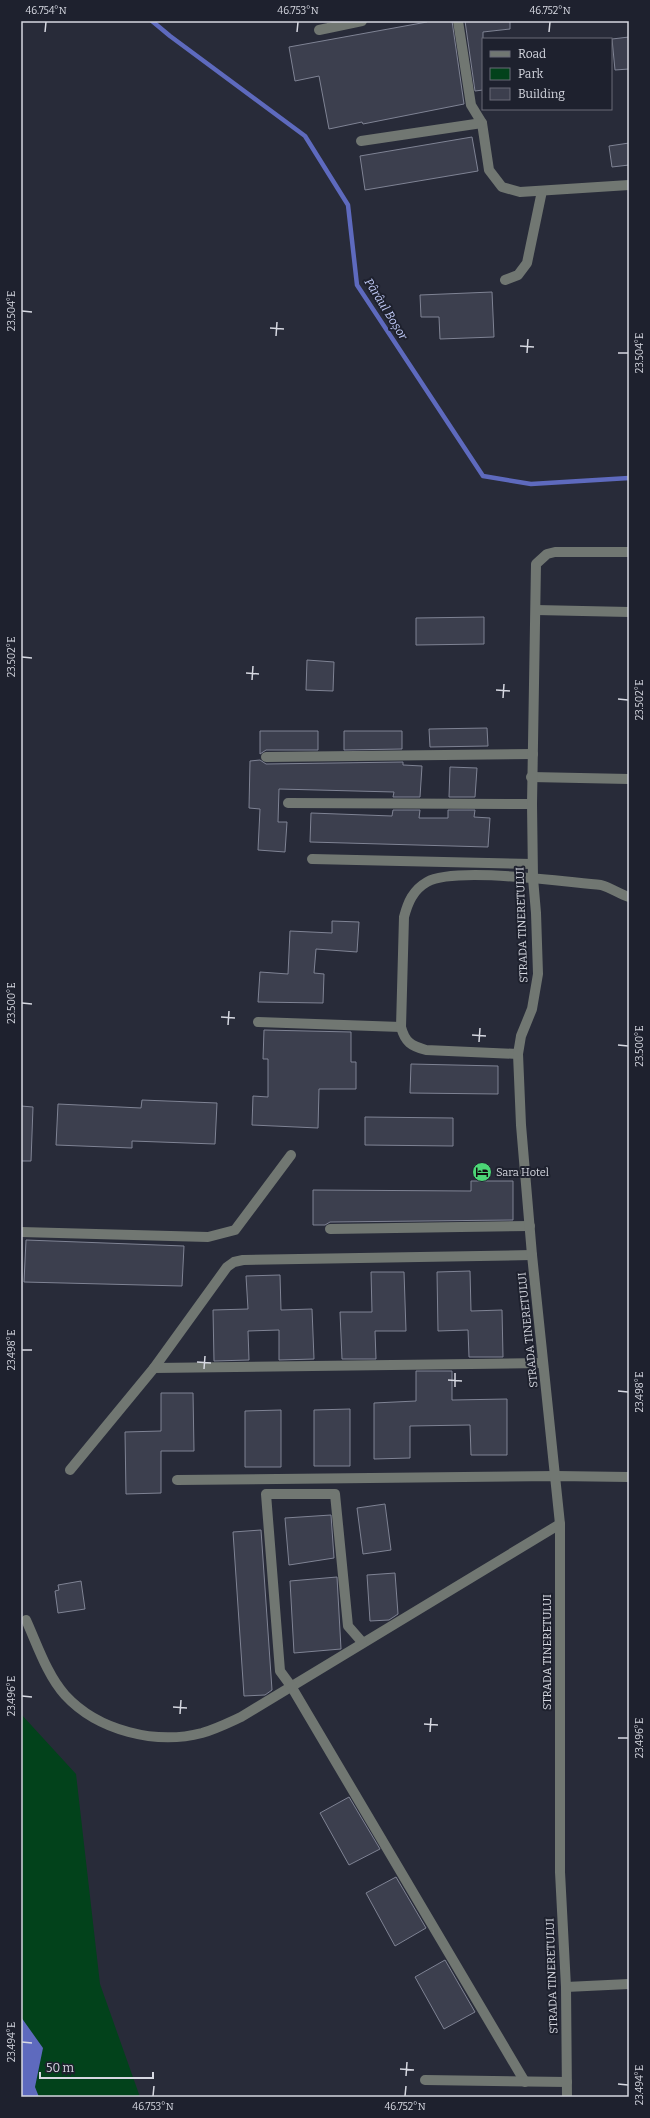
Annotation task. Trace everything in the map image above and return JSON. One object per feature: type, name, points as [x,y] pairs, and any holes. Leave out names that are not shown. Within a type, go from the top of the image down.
[{"type":"street","points":[[319,30],[362,21]]},
{"type":"street","points":[[458,21],[471,105],[482,123],[489,170],[502,187],[520,192],[629,185]]},
{"type":"street","points":[[361,142],[482,123]]},
{"type":"street","points":[[505,280],[518,275],[527,263],[542,191]]},
{"type":"street","name":"STRADA TINERETULUI","points":[[567,2097],[566,1987],[560,1872],[560,1524],[532,1255],[521,1125],[518,1054],[521,1036],[532,1009],[538,974],[536,913],[532,864],[536,564],[547,554],[555,552],[629,552]]},
{"type":"street","points":[[536,610],[629,612]]},
{"type":"street","points":[[266,757],[533,754]]},
{"type":"street","points":[[532,777],[629,779]]},
{"type":"street","points":[[288,803],[532,804]]},
{"type":"street","points":[[312,859],[532,864]]},
{"type":"street","points":[[518,1054],[426,1050],[413,1046],[404,1038],[401,1027],[404,917],[408,903],[415,891],[427,882],[439,877],[462,874],[533,878],[601,885],[612,888],[622,895],[629,897]]},
{"type":"street","points":[[258,1022],[401,1027]]},
{"type":"street","points":[[21,1232],[208,1237],[235,1230],[291,1155]]},
{"type":"street","points":[[330,1229],[530,1226]]},
{"type":"street","points":[[70,1470],[154,1368],[227,1267],[234,1262],[251,1260],[532,1255]]},
{"type":"street","points":[[154,1368],[543,1363]]},
{"type":"street","points":[[177,1480],[556,1476],[629,1477]]},
{"type":"street","points":[[362,1642],[348,1626],[335,1494],[266,1494],[280,1671],[291,1686],[525,2082]]},
{"type":"street","points":[[26,1620],[53,1678],[65,1695],[102,1723],[115,1729],[134,1733],[167,1736],[201,1733],[241,1717],[362,1642],[560,1524]]},
{"type":"street","points":[[566,1987],[629,1984]]},
{"type":"street","points":[[425,2080],[567,2082]]},
{"type":"green space","points":[[21,1714],[76,1774],[100,1984],[140,2097],[21,2097]]},
{"type":"water","points":[[21,2017],[43,2048],[35,2087],[39,2097],[21,2097]]},
{"type":"building","points":[[427,21],[452,21],[464,104],[363,124],[362,122],[329,129],[319,76],[295,81],[289,47]]},
{"type":"building","points":[[465,21],[510,21],[510,29],[483,32],[482,90],[475,91]]},
{"type":"building","points":[[629,37],[629,69],[615,70],[612,39]]},
{"type":"building","points":[[472,137],[478,171],[365,190],[360,156]]},
{"type":"building","points":[[629,143],[629,165],[612,167],[609,146]]},
{"type":"building","points":[[492,292],[494,337],[440,339],[439,317],[421,317],[420,295]]},
{"type":"building","points":[[484,617],[484,644],[416,645],[416,618]]},
{"type":"building","points":[[307,660],[334,662],[333,691],[306,690]]},
{"type":"building","points":[[487,728],[488,746],[430,747],[429,729]]},
{"type":"building","points":[[260,731],[318,731],[318,750],[266,750],[260,754]]},
{"type":"building","points":[[344,731],[402,731],[402,749],[344,750]]},
{"type":"building","points":[[260,760],[266,764],[403,762],[403,765],[422,766],[420,797],[393,797],[394,792],[279,789],[278,822],[287,822],[285,852],[258,850],[260,809],[249,808],[250,761]]},
{"type":"building","points":[[450,767],[477,768],[475,797],[449,797]]},
{"type":"building","points":[[393,810],[420,810],[419,818],[448,818],[448,810],[475,810],[474,817],[490,818],[488,847],[310,842],[311,813],[392,816]]},
{"type":"building","points":[[332,921],[359,922],[357,952],[316,949],[314,973],[324,974],[323,1003],[258,1002],[260,972],[288,974],[290,931],[332,933]]},
{"type":"building","points":[[264,1030],[351,1032],[351,1062],[356,1062],[356,1089],[319,1089],[318,1128],[252,1125],[253,1096],[268,1097],[268,1059],[263,1059]]},
{"type":"building","points":[[411,1064],[498,1066],[498,1094],[410,1093]]},
{"type":"building","points":[[142,1100],[217,1103],[215,1144],[132,1141],[132,1148],[56,1145],[58,1104],[141,1108]]},
{"type":"building","points":[[21,1106],[33,1107],[31,1161],[21,1161]]},
{"type":"building","points":[[365,1117],[453,1118],[453,1146],[365,1145]]},
{"type":"building","points":[[471,1181],[513,1181],[513,1220],[330,1222],[325,1225],[313,1225],[313,1190],[471,1191]]},
{"type":"building","points":[[26,1240],[184,1246],[182,1286],[24,1282]]},
{"type":"building","points":[[470,1271],[471,1311],[502,1310],[503,1357],[469,1357],[468,1330],[438,1331],[437,1272]]},
{"type":"building","points":[[371,1272],[404,1272],[406,1331],[375,1331],[376,1359],[342,1359],[340,1312],[372,1312]]},
{"type":"building","points":[[280,1275],[281,1310],[312,1309],[314,1359],[279,1360],[279,1330],[248,1331],[249,1360],[214,1361],[213,1310],[248,1309],[246,1276]]},
{"type":"building","points":[[416,1371],[452,1371],[452,1400],[507,1399],[507,1455],[471,1455],[470,1425],[410,1426],[410,1458],[374,1459],[374,1403],[416,1401]]},
{"type":"building","points":[[161,1393],[193,1393],[194,1451],[161,1451],[161,1493],[126,1494],[125,1432],[161,1431]]},
{"type":"building","points":[[350,1409],[350,1466],[314,1466],[314,1410]]},
{"type":"building","points":[[281,1410],[281,1467],[245,1467],[245,1411]]},
{"type":"building","points":[[385,1504],[391,1550],[363,1554],[357,1508]]},
{"type":"building","points":[[331,1515],[334,1558],[289,1565],[285,1518]]},
{"type":"building","points":[[261,1530],[272,1690],[265,1695],[244,1696],[233,1532]]},
{"type":"building","points":[[395,1573],[398,1614],[389,1620],[370,1621],[367,1575]]},
{"type":"building","points":[[337,1577],[341,1649],[294,1653],[290,1581]]},
{"type":"building","points":[[81,1581],[85,1609],[58,1613],[55,1591],[59,1590],[58,1585]]},
{"type":"building","points":[[349,1797],[380,1849],[349,1865],[320,1813]]},
{"type":"building","points":[[396,1877],[426,1928],[395,1946],[366,1893]]},
{"type":"building","points":[[445,1960],[475,2012],[444,2029],[415,1977]]},
{"type":"waterway","name":"Pârâul Boșor","points":[[152,21],[305,136],[348,205],[357,285],[483,476],[531,484],[629,478]]},
{"type":"place","name":"Sara Hotel","points":[[482,1172]]}]
